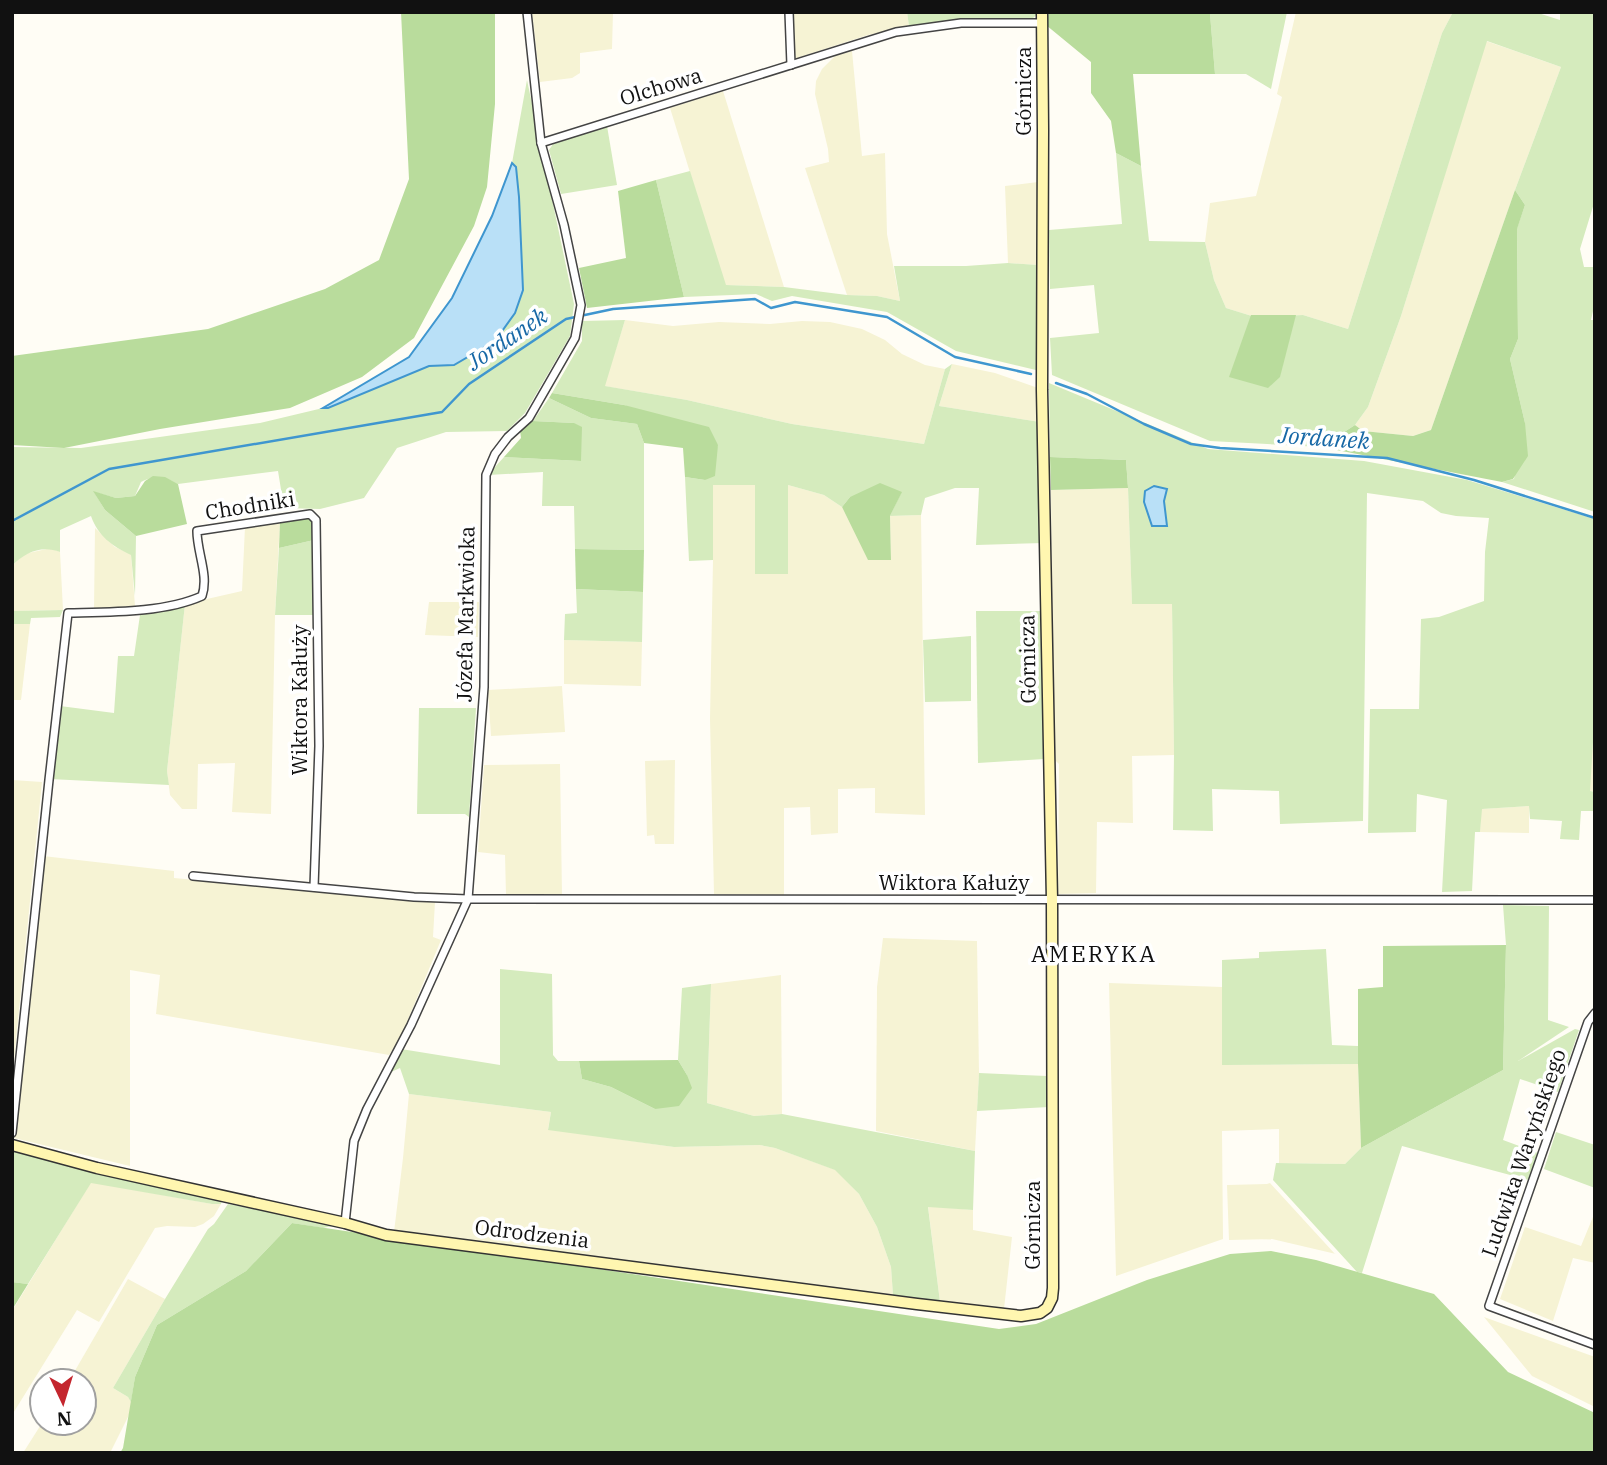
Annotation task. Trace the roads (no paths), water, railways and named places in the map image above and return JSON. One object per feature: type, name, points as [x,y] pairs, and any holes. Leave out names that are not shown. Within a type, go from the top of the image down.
[{"type":"street","name":"Józefa Markwioka","points":[[345,1223],[354,1141],[367,1109],[411,1025],[468,899],[484,687],[486,475],[495,454],[508,437],[529,418],[575,338],[581,305],[564,225],[541,143],[527,12]]},
{"type":"street","points":[[789,12],[791,65]]},
{"type":"street","name":"Olchowa","points":[[541,143],[896,32],[961,23],[1042,18]]},
{"type":"street","name":"Górnicza","points":[[1042,18],[1042,390],[1052,900],[1053,1288],[1050,1304]]},
{"type":"street","name":"Wiktora Kałuży","points":[[310,514],[316,520],[318,639],[319,746],[314,887]]},
{"type":"street","name":"Chodniki","points":[[12,1133],[68,613],[138,610],[191,601],[202,596],[205,586],[197,531],[310,514]]},
{"type":"street","name":"Wiktora Kałuży","points":[[193,876],[414,897],[468,899],[1595,900]]},
{"type":"street","name":"Ludwika Waryńskiego","points":[[1595,1013],[1588,1022],[1489,1306],[1595,1345]]},
{"type":"street","name":"Odrodzenia","points":[[12,1145],[97,1168],[345,1223],[386,1235],[1021,1316],[1040,1312],[1050,1304]]},
{"type":"water","points":[[512,163],[516,167],[519,197],[523,290],[515,313],[495,341],[454,365],[429,366],[323,408],[409,357],[452,298],[492,216]]},
{"type":"water","points":[[1154,486],[1167,489],[1164,501],[1167,526],[1152,526],[1144,502],[1145,491]]},
{"type":"waterway","name":"Jordanek","points":[[12,521],[109,469],[442,412],[469,384],[566,319],[613,309],[755,299],[771,308],[795,302],[887,317],[955,357],[1031,374]]},
{"type":"waterway","name":"Jordanek","points":[[1056,383],[1087,394],[1144,424],[1191,444],[1387,458],[1474,480],[1595,518]]},
{"type":"district","name":"AMERYKA","points":[[1094,954]]}]
